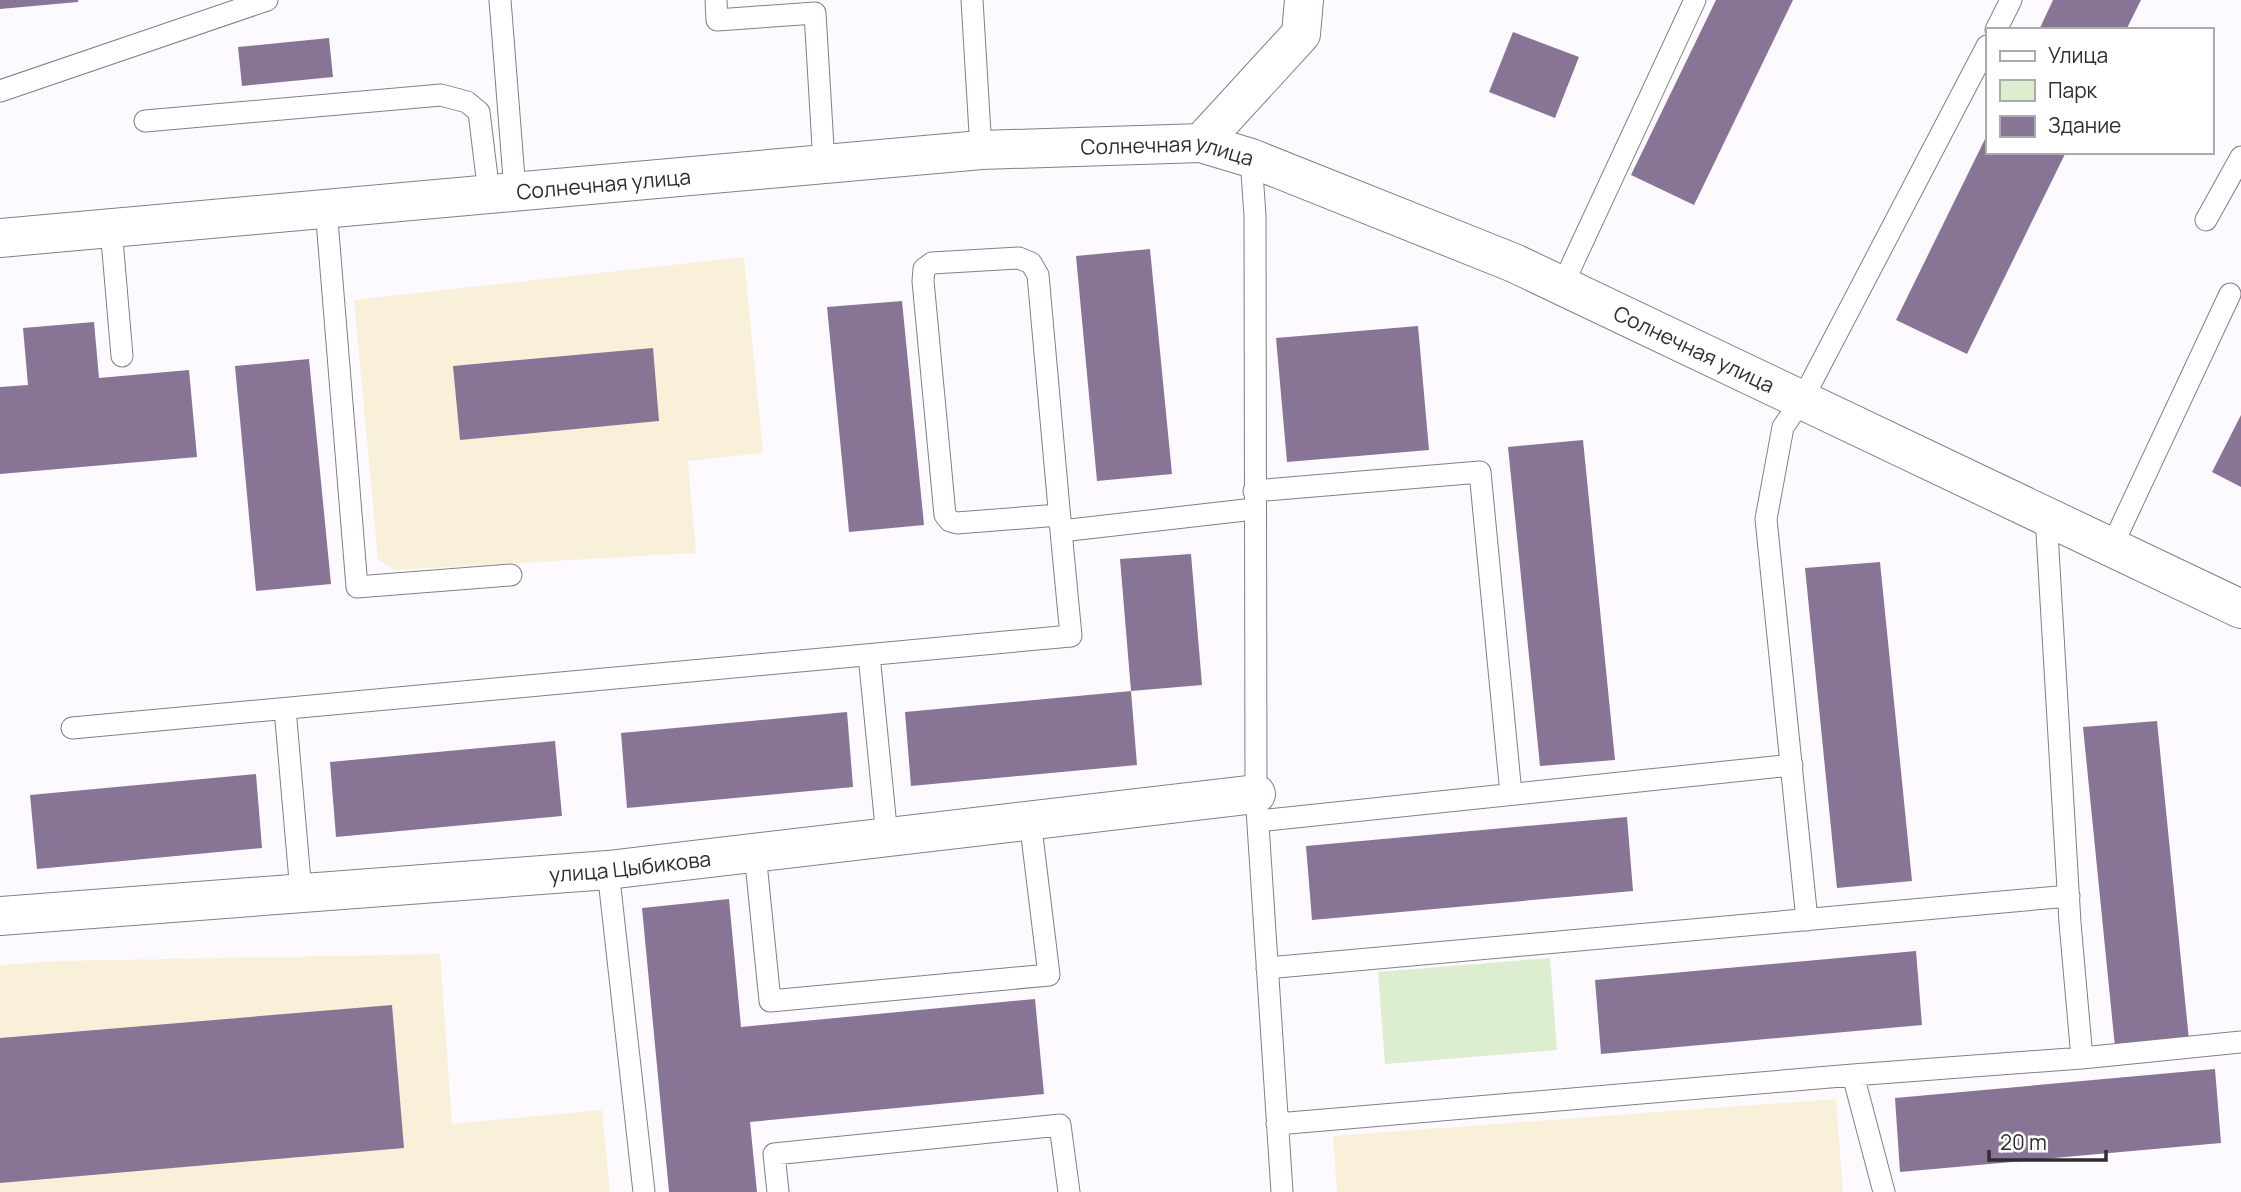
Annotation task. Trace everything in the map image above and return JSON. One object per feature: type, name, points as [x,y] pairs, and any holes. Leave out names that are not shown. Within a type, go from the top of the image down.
[{"type":"street","points":[[1201,143],[1301,34],[1304,0]]},
{"type":"street","name":"Солнечная улица","points":[[0,238],[981,150],[1201,143],[1251,158],[1514,263],[2241,610]]},
{"type":"street","name":"улица Цыбикова","points":[[0,916],[608,870],[1030,820],[1257,807]]},
{"type":"lane","points":[[0,91],[267,0]]},
{"type":"lane","points":[[500,0],[502,192]]},
{"type":"lane","points":[[716,0],[717,20],[815,13],[824,164]]},
{"type":"lane","points":[[972,0],[981,150]]},
{"type":"lane","points":[[1562,286],[1695,0]]},
{"type":"lane","points":[[1997,28],[2011,0]]},
{"type":"lane","points":[[1807,920],[1766,519],[1783,427],[1802,400],[1986,48]]},
{"type":"lane","points":[[145,121],[442,95],[467,102],[479,112],[502,192]]},
{"type":"lane","points":[[2206,220],[2241,157]]},
{"type":"lane","points":[[1251,158],[1255,216],[1257,807],[1282,1192]]},
{"type":"lane","points":[[326,208],[357,587],[511,575]]},
{"type":"lane","points":[[111,228],[122,356]]},
{"type":"lane","points":[[72,728],[1071,636],[1060,523],[1038,275],[1031,263],[1019,258],[932,263],[924,269],[945,515],[950,521],[1060,523],[1480,472],[1510,794]]},
{"type":"lane","points":[[2110,548],[2230,294]]},
{"type":"lane","points":[[2046,516],[2069,896],[2082,1058]]},
{"type":"lane","points":[[869,655],[887,837]]},
{"type":"lane","points":[[285,709],[301,892]]},
{"type":"lane","points":[[1257,807],[1510,794],[1792,765]]},
{"type":"lane","points":[[755,853],[770,1001],[1049,975],[1030,820]]},
{"type":"lane","points":[[608,870],[644,1192]]},
{"type":"lane","points":[[1267,968],[2069,896]]},
{"type":"lane","points":[[1276,1124],[2082,1058],[2241,1042]]},
{"type":"lane","points":[[1853,1075],[1884,1192]]},
{"type":"lane","points":[[778,1192],[774,1154],[1060,1125],[1069,1192]]},
{"type":"shaded area","points":[[744,257],[763,453],[688,461],[696,553],[395,570],[378,559],[354,300]]},
{"type":"shaded area","points":[[440,954],[452,1124],[602,1110],[610,1192],[0,1192],[0,965],[58,961]]},
{"type":"shaded area","points":[[1836,1099],[1843,1192],[1337,1192],[1333,1136]]},
{"type":"green space","points":[[1550,958],[1557,1050],[1385,1064],[1378,972]]},
{"type":"building","points":[[0,0],[78,0],[78,2],[0,9]]},
{"type":"building","points":[[1716,0],[1793,0],[1694,205],[1631,175]]},
{"type":"building","points":[[2053,0],[2141,0],[2127,28],[2040,28]]},
{"type":"building","points":[[1513,32],[1579,57],[1555,118],[1489,92]]},
{"type":"building","points":[[329,38],[333,77],[242,86],[238,47]]},
{"type":"building","points":[[1986,137],[1986,154],[2065,154],[1967,354],[1896,320]]},
{"type":"building","points":[[1150,249],[1172,474],[1097,481],[1076,256]]},
{"type":"building","points":[[902,301],[924,525],[849,532],[827,307]]},
{"type":"building","points":[[94,322],[99,378],[189,370],[197,457],[0,474],[0,387],[28,385],[23,328]]},
{"type":"building","points":[[1418,326],[1429,450],[1287,462],[1276,338]]},
{"type":"building","points":[[653,348],[659,421],[460,440],[453,366]]},
{"type":"building","points":[[309,359],[331,584],[256,591],[235,366]]},
{"type":"building","points":[[2241,415],[2241,487],[2212,472]]},
{"type":"building","points":[[1583,440],[1615,760],[1540,766],[1508,447]]},
{"type":"building","points":[[1191,554],[1202,685],[1131,691],[1120,559]]},
{"type":"building","points":[[1880,562],[1912,881],[1837,888],[1805,568]]},
{"type":"building","points":[[1131,691],[1137,765],[911,786],[905,712]]},
{"type":"building","points":[[847,712],[853,787],[627,808],[621,733]]},
{"type":"building","points":[[2157,721],[2189,1040],[2115,1047],[2083,727]]},
{"type":"building","points":[[555,741],[562,816],[336,837],[330,762]]},
{"type":"building","points":[[256,774],[262,848],[37,869],[30,795]]},
{"type":"building","points":[[1627,817],[1633,891],[1312,920],[1306,846]]},
{"type":"building","points":[[729,899],[741,1027],[1035,999],[1044,1094],[750,1122],[757,1192],[669,1192],[642,908]]},
{"type":"building","points":[[1916,951],[1922,1025],[1601,1054],[1595,980]]},
{"type":"building","points":[[392,1005],[404,1148],[0,1183],[0,1038]]},
{"type":"building","points":[[2215,1069],[2221,1143],[1900,1172],[1895,1098]]}]
